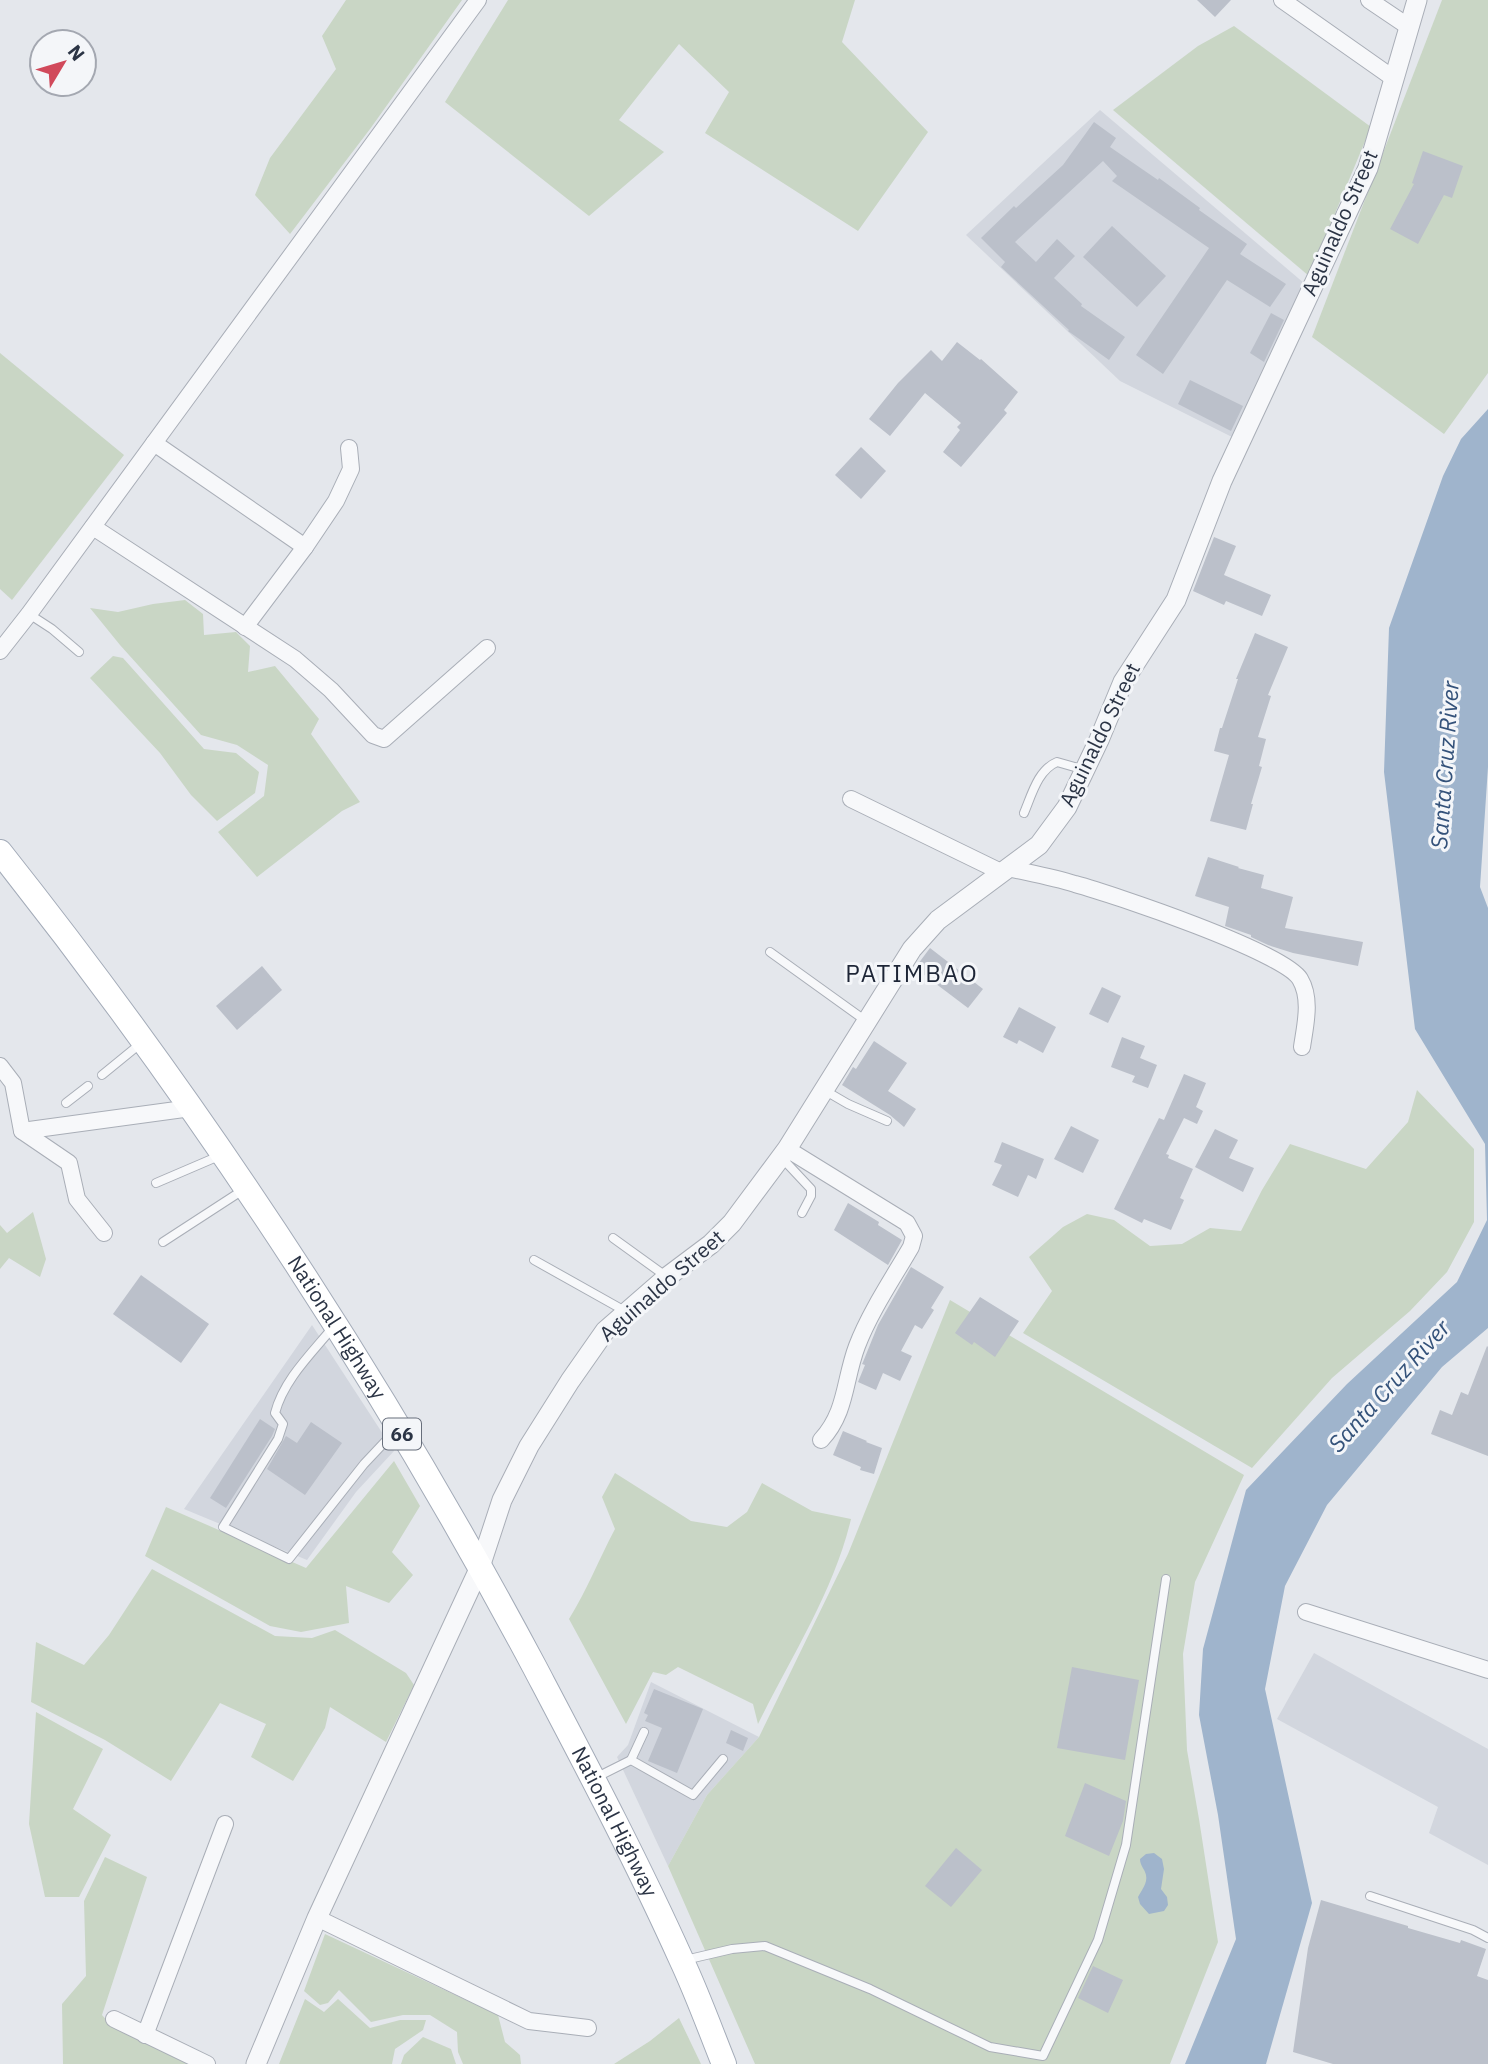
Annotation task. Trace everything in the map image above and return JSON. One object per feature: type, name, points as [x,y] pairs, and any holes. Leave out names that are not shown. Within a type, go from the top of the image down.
[{"type":"main road","name":"National Highway","points":[[0,852],[74,945],[191,1108],[336,1324],[449,1510],[594,1779],[682,1961],[724,2064]]},
{"type":"street","points":[[0,651],[478,0]]},
{"type":"street","points":[[1282,0],[1393,78]]},
{"type":"street","points":[[1369,0],[1409,27]]},
{"type":"street","name":"Aguinaldo Street","points":[[256,2064],[317,1918],[480,1567],[502,1500],[529,1446],[570,1381],[605,1331],[667,1277],[711,1244],[732,1223],[784,1153],[912,949],[938,920],[1039,845],[1067,807],[1123,682],[1176,600],[1222,481],[1368,168],[1417,0]]},
{"type":"street","points":[[154,443],[304,547]]},
{"type":"street","points":[[245,627],[336,501],[351,469],[349,448]]},
{"type":"street","points":[[93,527],[304,667],[331,690],[373,735],[384,739],[487,648]]},
{"type":"street","points":[[851,799],[1004,870],[1076,884],[1185,921],[1257,951],[1299,978],[1308,1006],[1302,1047]]},
{"type":"street","points":[[0,1066],[13,1083],[22,1131],[69,1163],[77,1199],[104,1233]]},
{"type":"street","points":[[22,1131],[191,1108]]},
{"type":"street","points":[[784,1153],[907,1223],[914,1236],[911,1247],[858,1344],[841,1410],[831,1430],[821,1440]]},
{"type":"street","points":[[1306,1612],[1488,1670]]},
{"type":"street","points":[[145,2035],[225,1824]]},
{"type":"street","points":[[317,1918],[529,2021],[588,2028]]},
{"type":"street","points":[[114,2019],[145,2035],[178,2058],[206,2064]]},
{"type":"lane","points":[[29,614],[79,652]]},
{"type":"lane","points":[[1024,813],[1040,777],[1048,766],[1057,762],[1085,770]]},
{"type":"lane","points":[[769,952],[866,1021]]},
{"type":"lane","points":[[102,1075],[144,1040]]},
{"type":"lane","points":[[66,1103],[88,1086]]},
{"type":"lane","points":[[824,1090],[887,1121]]},
{"type":"lane","points":[[784,1153],[811,1189],[811,1196],[802,1213]]},
{"type":"lane","points":[[156,1183],[222,1154]]},
{"type":"lane","points":[[163,1242],[246,1189]]},
{"type":"lane","points":[[613,1238],[667,1277]]},
{"type":"lane","points":[[534,1260],[628,1312]]},
{"type":"lane","points":[[336,1324],[293,1375],[278,1400],[275,1413],[283,1424],[278,1439],[223,1527],[289,1559],[364,1464],[398,1427]]},
{"type":"lane","points":[[682,1961],[732,1949],[765,1946],[870,1989],[990,2046],[1043,2056],[1098,1940],[1126,1845],[1166,1579]]},
{"type":"lane","points":[[594,1779],[632,1760],[644,1732]]},
{"type":"lane","points":[[632,1760],[693,1795],[723,1759]]},
{"type":"lane","points":[[1370,1896],[1473,1930],[1488,1938]]},
{"type":"shaded area","points":[[1100,110],[1311,289],[1238,440],[1120,381],[966,235]]},
{"type":"shaded area","points":[[312,1325],[394,1451],[356,1492],[307,1560],[184,1509]]},
{"type":"shaded area","points":[[1314,1653],[1488,1749],[1488,1865],[1429,1833],[1438,1807],[1277,1719]]},
{"type":"shaded area","points":[[651,1682],[759,1737],[707,1795],[668,1866],[617,1757],[628,1745]]},
{"type":"green space","points":[[346,0],[462,0],[370,129],[290,234],[255,195],[270,158],[336,69],[322,36]]},
{"type":"green space","points":[[508,0],[855,0],[842,42],[928,132],[858,231],[705,133],[729,92],[679,44],[619,120],[664,152],[589,216],[445,102]]},
{"type":"green space","points":[[1442,0],[1488,0],[1488,373],[1444,434],[1312,337]]},
{"type":"green space","points":[[1234,26],[1371,127],[1309,276],[1113,110],[1198,46]]},
{"type":"green space","points":[[0,353],[124,455],[12,600],[0,589]]},
{"type":"green space","points":[[185,600],[203,614],[204,635],[236,632],[250,646],[248,672],[275,666],[319,719],[311,734],[360,802],[342,811],[257,877],[218,832],[264,796],[268,765],[237,745],[201,735],[90,608],[118,612]]},
{"type":"green space","points":[[113,656],[123,658],[204,749],[236,753],[259,772],[255,793],[217,821],[191,795],[160,753],[90,678]]},
{"type":"green space","points":[[1417,1090],[1474,1149],[1474,1222],[1447,1272],[1410,1311],[1332,1378],[1252,1468],[1023,1333],[1052,1291],[1029,1257],[1063,1227],[1087,1214],[1114,1220],[1150,1246],[1182,1244],[1210,1228],[1241,1231],[1290,1144],[1366,1169],[1408,1122]]},
{"type":"green space","points":[[33,1212],[46,1259],[40,1277],[9,1258],[0,1269],[0,1225],[7,1233]]},
{"type":"green space","points":[[950,1300],[1244,1475],[1195,1582],[1183,1654],[1187,1750],[1218,1942],[1170,2064],[755,2064],[668,1866],[707,1795],[759,1737],[848,1554]]},
{"type":"green space","points":[[394,1461],[420,1506],[392,1552],[413,1575],[389,1603],[346,1586],[349,1623],[301,1632],[270,1626],[145,1556],[166,1507],[306,1568]]},
{"type":"green space","points":[[615,1473],[691,1521],[727,1527],[747,1512],[762,1483],[812,1511],[851,1519],[823,1598],[758,1724],[753,1704],[678,1667],[666,1675],[653,1672],[626,1724],[569,1619],[615,1529],[602,1497]]},
{"type":"green space","points":[[152,1569],[275,1636],[312,1638],[335,1630],[406,1673],[414,1685],[386,1742],[330,1707],[325,1728],[293,1781],[251,1757],[266,1724],[220,1703],[171,1781],[105,1740],[31,1702],[36,1642],[84,1665],[109,1635]]},
{"type":"green space","points":[[36,1712],[103,1749],[73,1809],[111,1835],[79,1897],[45,1897],[29,1824]]},
{"type":"green space","points":[[105,1857],[147,1877],[102,2015],[110,2024],[195,2064],[63,2064],[62,2004],[86,1976],[84,1901]]},
{"type":"green space","points":[[325,1934],[498,2015],[505,2042],[520,2055],[521,2064],[463,2064],[458,2052],[457,2032],[430,2015],[403,2015],[371,2022],[339,1990],[328,2003],[320,2005],[304,1991]]},
{"type":"green space","points":[[305,1999],[324,2012],[338,1999],[370,2028],[400,2020],[426,2020],[423,2030],[395,2049],[392,2064],[279,2064]]},
{"type":"green space","points":[[679,2018],[701,2064],[614,2064],[650,2041]]},
{"type":"green space","points":[[423,2037],[451,2049],[456,2064],[401,2064],[404,2055]]},
{"type":"water","name":"Santa Cruz River","points":[[1488,409],[1488,767],[1480,887],[1488,908],[1488,1328],[1442,1367],[1327,1505],[1285,1586],[1265,1689],[1312,1903],[1266,2064],[1185,2064],[1236,1939],[1218,1815],[1199,1715],[1203,1649],[1246,1490],[1347,1384],[1457,1282],[1487,1220],[1485,1144],[1415,1029],[1384,772],[1389,628],[1443,476],[1461,439]]},
{"type":"water","points":[[1154,1853],[1162,1859],[1164,1869],[1161,1889],[1167,1897],[1168,1905],[1164,1911],[1149,1914],[1140,1904],[1138,1897],[1146,1878],[1140,1859],[1146,1854]]},
{"type":"building","points":[[1197,0],[1231,0],[1215,17]]},
{"type":"building","points":[[1094,122],[1116,138],[1110,147],[1158,180],[1159,178],[1247,244],[1240,254],[1286,284],[1270,307],[1227,280],[1163,374],[1136,355],[1209,248],[1112,181],[1117,176],[1103,161],[1015,242],[1036,262],[1057,239],[1075,256],[1054,278],[1082,304],[1081,306],[1125,337],[1109,360],[1068,331],[1001,267],[1005,262],[981,238],[1063,165]]},
{"type":"building","points":[[1423,151],[1463,166],[1452,198],[1444,195],[1418,244],[1390,229],[1414,184],[1412,183]]},
{"type":"building","points":[[1112,226],[1166,276],[1137,307],[1083,257]]},
{"type":"building","points":[[1271,313],[1284,320],[1264,362],[1250,353]]},
{"type":"building","points":[[957,342],[1018,392],[1004,410],[1007,413],[961,467],[943,452],[960,430],[957,427],[961,423],[925,393],[890,436],[869,419],[898,383],[931,350],[942,361]]},
{"type":"building","points":[[1190,380],[1243,406],[1231,431],[1178,404]]},
{"type":"building","points":[[861,447],[886,471],[861,499],[835,475]]},
{"type":"building","points":[[1214,537],[1236,546],[1224,575],[1271,595],[1262,616],[1226,601],[1224,605],[1193,591]]},
{"type":"building","points":[[1255,633],[1288,647],[1268,695],[1271,696],[1258,737],[1266,739],[1259,766],[1262,767],[1246,830],[1210,821],[1229,755],[1214,751],[1236,679]]},
{"type":"building","points":[[1208,857],[1264,875],[1261,888],[1293,897],[1285,928],[1363,942],[1358,966],[1293,953],[1225,926],[1229,907],[1195,896]]},
{"type":"building","points":[[930,948],[983,989],[968,1008],[915,968]]},
{"type":"building","points":[[262,966],[282,990],[237,1030],[216,1006]]},
{"type":"building","points":[[1102,987],[1121,996],[1108,1023],[1089,1014]]},
{"type":"building","points":[[1019,1007],[1056,1027],[1043,1053],[1019,1040],[1017,1044],[1003,1037]]},
{"type":"building","points":[[1122,1037],[1145,1046],[1140,1058],[1157,1065],[1148,1088],[1132,1082],[1135,1076],[1111,1067]]},
{"type":"building","points":[[874,1041],[907,1063],[888,1091],[916,1109],[904,1127],[842,1085]]},
{"type":"building","points":[[1184,1074],[1206,1083],[1196,1107],[1203,1111],[1197,1124],[1184,1118],[1166,1154],[1169,1155],[1168,1158],[1193,1169],[1180,1198],[1184,1200],[1171,1230],[1144,1219],[1142,1223],[1114,1209],[1159,1118],[1164,1120]]},
{"type":"building","points":[[1071,1126],[1099,1140],[1083,1173],[1054,1159]]},
{"type":"building","points":[[1215,1129],[1238,1140],[1229,1158],[1254,1168],[1243,1192],[1195,1167]]},
{"type":"building","points":[[1002,1142],[1044,1159],[1036,1179],[1028,1175],[1018,1197],[992,1185],[1002,1165],[994,1162]]},
{"type":"building","points":[[848,1203],[902,1240],[888,1265],[834,1230]]},
{"type":"building","points":[[911,1267],[944,1287],[922,1329],[915,1325],[901,1351],[912,1356],[900,1381],[883,1373],[876,1390],[858,1382],[865,1365],[862,1364],[878,1325]]},
{"type":"building","points":[[141,1275],[209,1324],[181,1363],[113,1314]]},
{"type":"building","points":[[980,1297],[1019,1321],[995,1357],[955,1333]]},
{"type":"building","points":[[1487,1346],[1488,1456],[1431,1434],[1440,1410],[1452,1415],[1461,1392],[1468,1395]]},
{"type":"building","points":[[260,1419],[275,1429],[226,1508],[210,1498]]},
{"type":"building","points":[[311,1422],[342,1443],[305,1495],[267,1469],[286,1436],[297,1443]]},
{"type":"building","points":[[843,1431],[882,1448],[874,1474],[860,1470],[861,1467],[833,1455]]},
{"type":"building","points":[[1072,1667],[1139,1680],[1125,1760],[1057,1748]]},
{"type":"building","points":[[654,1689],[703,1709],[677,1773],[648,1761],[662,1728],[645,1721],[648,1715],[644,1713]]},
{"type":"building","points":[[731,1730],[748,1738],[743,1751],[726,1743]]},
{"type":"building","points":[[1085,1783],[1126,1801],[1123,1821],[1109,1856],[1065,1836]]},
{"type":"building","points":[[956,1848],[982,1870],[951,1907],[925,1886]]},
{"type":"building","points":[[1321,1900],[1486,1949],[1477,1976],[1488,1980],[1488,2064],[1333,2064],[1293,2052],[1308,1948]]},
{"type":"building","points":[[1093,1966],[1123,1980],[1108,2013],[1078,1998]]},
{"type":"district","name":"PATIMBAO","points":[[912,974]]}]
